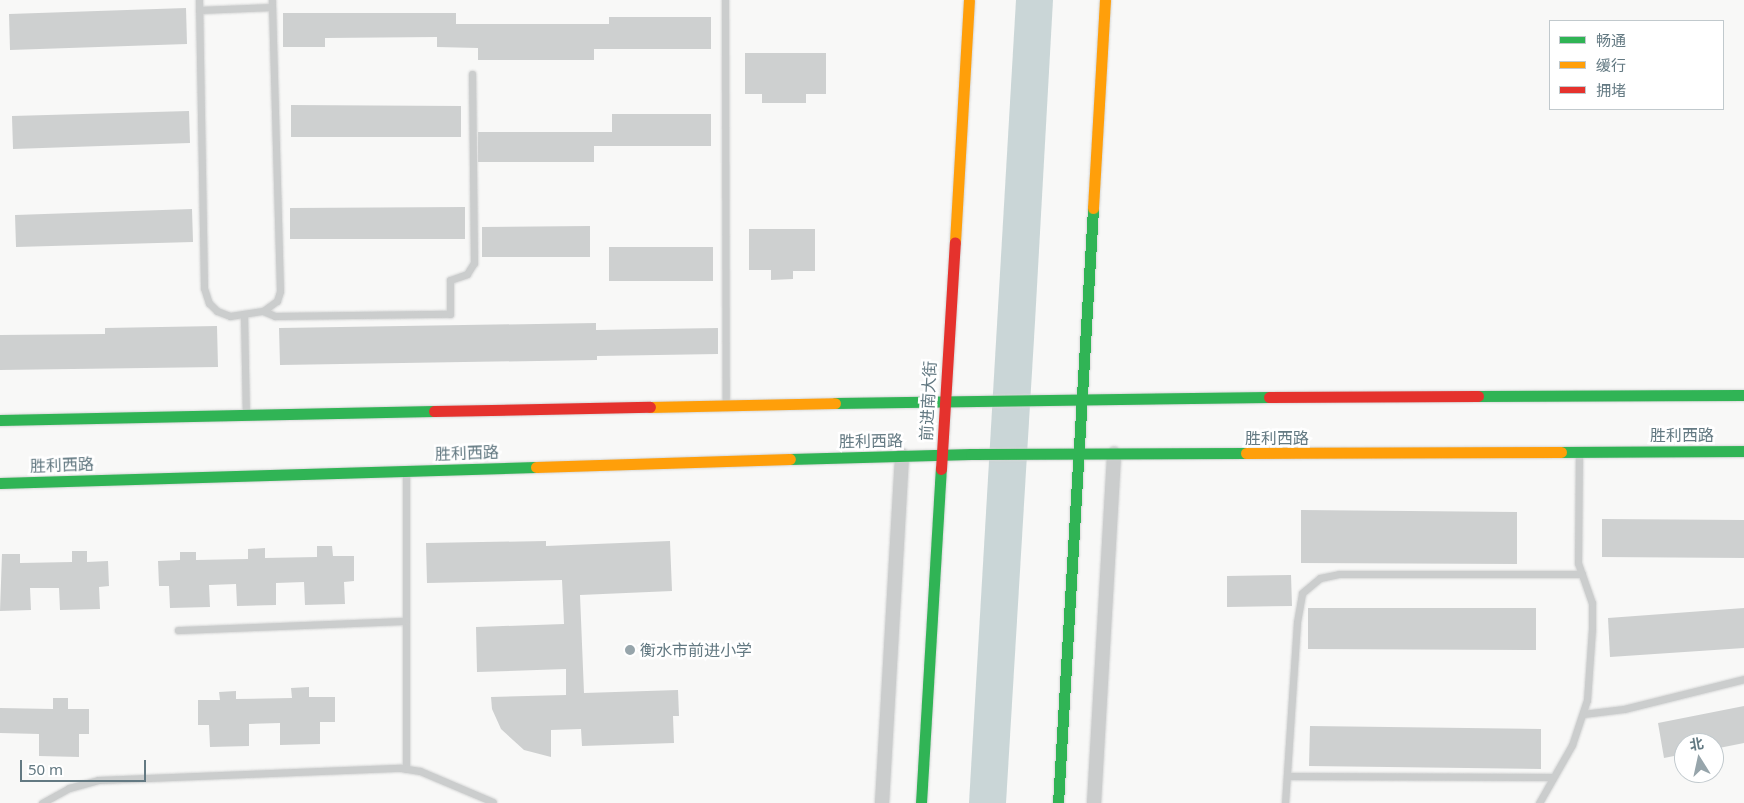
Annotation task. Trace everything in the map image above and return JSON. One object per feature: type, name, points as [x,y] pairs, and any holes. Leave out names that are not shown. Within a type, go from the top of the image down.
[{"type":"main road","name":"前进南大街","points":[[921,803],[968,0]]},
{"type":"main road","points":[[1058,803],[1105,0]]},
{"type":"main road","points":[[0,420],[1082,398],[1744,395]]},
{"type":"main road","name":"胜利西路","points":[[0,483],[970,454],[1744,451]]},
{"type":"street","points":[[1094,803],[1114,454]]},
{"type":"street","points":[[882,803],[902,456]]},
{"type":"lane","points":[[199,0],[199,10],[204,288],[209,303],[217,311],[230,316],[244,315],[263,311],[277,300],[280,291],[272,4],[199,10]]},
{"type":"lane","points":[[725,0],[726,405]]},
{"type":"lane","points":[[263,311],[275,316],[450,314],[450,280],[467,274],[474,263],[472,74]]},
{"type":"lane","points":[[244,315],[246,415]]},
{"type":"lane","points":[[1539,803],[1572,745],[1587,700],[1592,604],[1578,563],[1580,452]]},
{"type":"lane","points":[[406,471],[406,769]]},
{"type":"lane","points":[[1285,803],[1297,622],[1302,593],[1320,578],[1339,574],[1582,574]]},
{"type":"lane","points":[[178,630],[406,621]]},
{"type":"lane","points":[[1583,714],[1624,709],[1744,679]]},
{"type":"lane","points":[[42,803],[69,788],[98,780],[406,769],[420,771],[448,781],[493,802]]},
{"type":"lane","points":[[1287,776],[1553,777]]},
{"type":"shaded area","points":[[1016,0],[1053,0],[1035,322],[1006,803],[969,803]]},
{"type":"building","points":[[186,8],[187,44],[10,50],[9,14]]},
{"type":"building","points":[[283,13],[456,13],[456,24],[609,24],[609,17],[711,17],[711,49],[594,49],[594,60],[478,60],[478,48],[437,47],[437,37],[325,38],[325,47],[283,47]]},
{"type":"building","points":[[745,53],[826,53],[826,94],[806,94],[806,103],[762,103],[762,94],[745,94]]},
{"type":"building","points":[[291,105],[461,106],[461,137],[291,137]]},
{"type":"building","points":[[189,111],[190,143],[13,149],[12,116]]},
{"type":"building","points":[[612,114],[711,114],[711,146],[594,146],[594,162],[478,162],[478,132],[612,132]]},
{"type":"building","points":[[465,207],[465,239],[290,239],[290,208]]},
{"type":"building","points":[[192,209],[193,242],[16,247],[15,215]]},
{"type":"building","points":[[590,226],[590,257],[482,257],[482,227]]},
{"type":"building","points":[[749,229],[815,229],[815,271],[793,271],[793,279],[771,280],[771,270],[749,270]]},
{"type":"building","points":[[609,247],[713,247],[713,281],[609,281]]},
{"type":"building","points":[[596,323],[596,330],[718,328],[718,354],[597,356],[597,360],[280,365],[279,328]]},
{"type":"building","points":[[217,326],[218,367],[0,370],[0,335],[105,334],[105,328]]},
{"type":"building","points":[[1301,510],[1517,512],[1517,564],[1301,563]]},
{"type":"building","points":[[1602,519],[1744,520],[1744,558],[1602,557]]},
{"type":"building","points":[[546,541],[546,546],[670,541],[672,591],[580,595],[584,693],[678,690],[679,716],[673,716],[674,743],[582,746],[581,729],[551,730],[551,757],[524,750],[501,729],[492,709],[491,697],[566,695],[566,669],[477,672],[476,627],[564,624],[562,580],[427,583],[426,543]]},
{"type":"building","points":[[317,546],[332,546],[333,556],[354,556],[354,581],[344,582],[345,604],[305,605],[304,582],[276,583],[276,605],[237,606],[236,584],[209,585],[210,607],[170,608],[169,586],[159,586],[158,561],[180,560],[180,552],[196,552],[196,560],[248,559],[248,549],[265,548],[265,558],[317,557]]},
{"type":"building","points":[[72,551],[87,551],[87,562],[108,561],[109,586],[99,587],[100,609],[60,610],[59,588],[30,588],[31,610],[0,611],[2,554],[20,554],[20,563],[72,562]]},
{"type":"building","points":[[1291,575],[1292,606],[1227,607],[1227,576]]},
{"type":"building","points":[[1308,608],[1536,608],[1536,650],[1308,649]]},
{"type":"building","points":[[1744,608],[1744,648],[1610,657],[1608,618]]},
{"type":"building","points":[[309,687],[309,697],[335,697],[335,722],[320,722],[320,744],[280,745],[280,723],[249,724],[249,746],[210,747],[209,725],[198,725],[198,700],[220,700],[219,692],[236,691],[236,699],[292,698],[291,688]]},
{"type":"building","points":[[53,698],[68,698],[68,709],[89,709],[89,734],[79,734],[79,757],[39,756],[39,734],[0,733],[0,708],[53,709]]},
{"type":"building","points":[[1744,706],[1744,743],[1724,747],[1724,733],[1674,733],[1674,756],[1664,758],[1658,723]]},
{"type":"building","points":[[1310,726],[1541,729],[1541,769],[1309,766]]},
{"type":"traffic: fast","points":[[1058,803],[1093,208]]},
{"type":"traffic: fast","points":[[1478,396],[1744,395]]},
{"type":"traffic: fast","points":[[835,403],[1269,397]]},
{"type":"traffic: fast","points":[[0,420],[434,411]]},
{"type":"traffic: fast","points":[[1561,452],[1744,451]]},
{"type":"traffic: fast","points":[[790,459],[971,454],[1246,453]]},
{"type":"traffic: fast","points":[[0,483],[536,467]]},
{"type":"traffic: fast","points":[[921,803],[941,469]]},
{"type":"traffic: slow","points":[[955,242],[969,0]]},
{"type":"traffic: slow","points":[[1093,208],[1105,0]]},
{"type":"traffic: slow","points":[[650,407],[835,403]]},
{"type":"traffic: slow","points":[[1246,453],[1561,452]]},
{"type":"traffic: slow","points":[[536,467],[790,459]]},
{"type":"traffic: jam","points":[[941,469],[955,242]]},
{"type":"traffic: jam","points":[[1269,397],[1478,396]]},
{"type":"traffic: jam","points":[[434,411],[650,407]]},
{"type":"place","name":"衡水市前进小学","points":[[630,650]]}]
